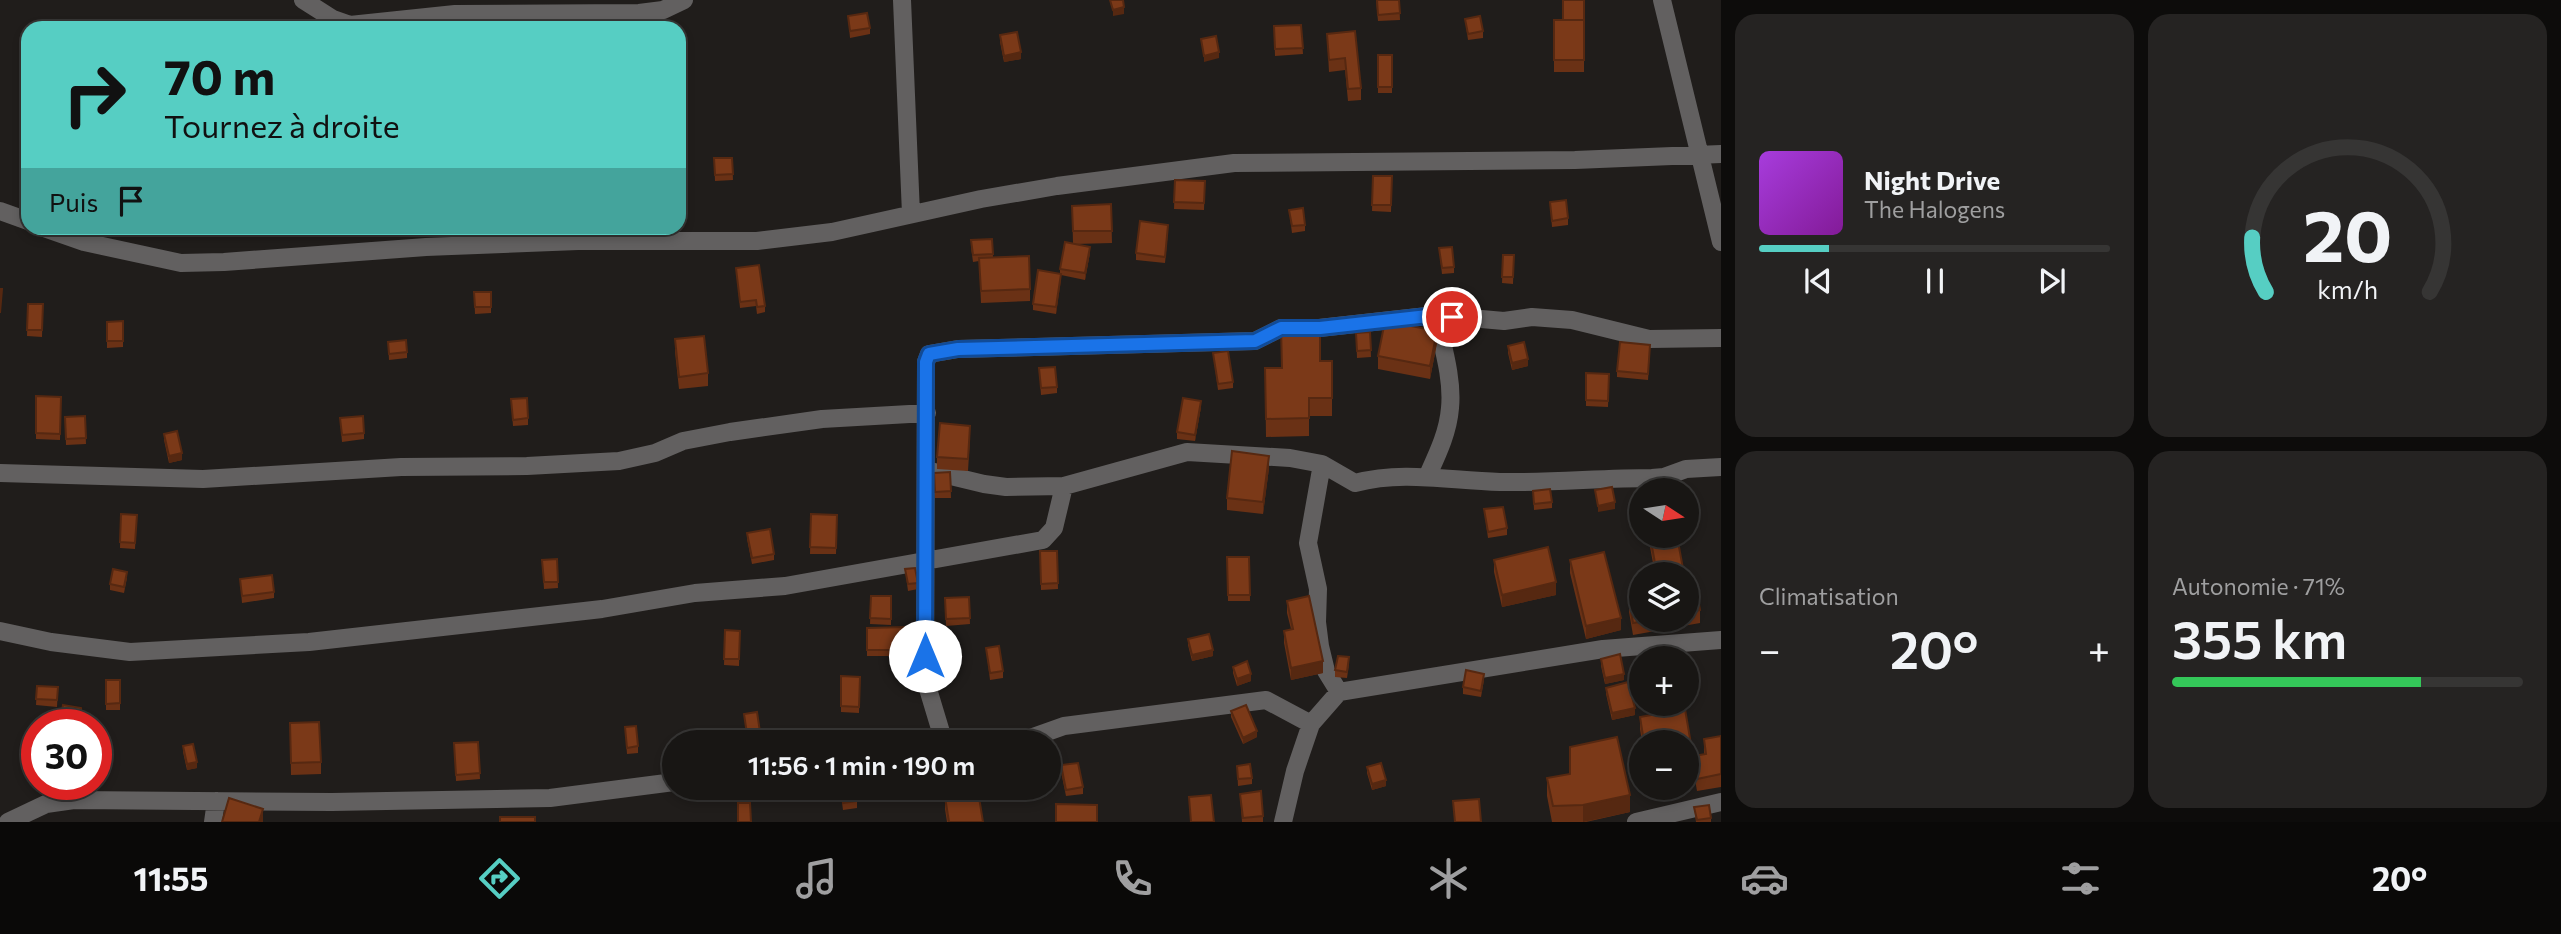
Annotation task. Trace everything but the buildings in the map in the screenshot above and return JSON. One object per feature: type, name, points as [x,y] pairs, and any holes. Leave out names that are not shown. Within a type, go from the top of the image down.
[{"type":"street","points":[[303,0],[339,21]]},
{"type":"street","points":[[388,21],[455,14],[639,13],[663,10],[684,0]]},
{"type":"street","points":[[902,0],[911,214]]},
{"type":"street","points":[[1662,0],[1721,242]]},
{"type":"street","points":[[64,235],[136,255],[181,263],[426,247],[578,241],[757,241],[832,232],[1056,186],[1234,163],[1575,160],[1721,153]]},
{"type":"street","points":[[0,211],[21,218]]},
{"type":"street","points":[[1427,477],[1439,452],[1450,409],[1450,393],[1437,315]]},
{"type":"street","points":[[940,730],[925,679],[926,362],[929,354],[1255,341],[1281,328],[1320,328],[1437,315],[1504,321],[1532,317],[1572,320],[1649,339],[1721,338]]},
{"type":"street","points":[[0,473],[203,479],[401,467],[527,466],[619,461],[655,453],[683,441],[730,432],[822,419],[927,413]]},
{"type":"street","points":[[926,470],[1006,487],[1064,486],[1187,452],[1290,458],[1322,464],[1355,483],[1387,476],[1500,482],[1664,477],[1686,469],[1721,467]]},
{"type":"street","points":[[1322,464],[1308,543],[1318,589],[1317,622],[1320,646],[1326,671],[1339,692]]},
{"type":"street","points":[[0,631],[51,642],[123,652],[309,642],[602,609],[695,593],[785,586],[1043,540],[1054,528],[1064,486]]},
{"type":"street","points":[[1283,822],[1295,771],[1311,724],[1339,692],[1603,649],[1721,640]]},
{"type":"street","points":[[1053,730],[1064,726],[1266,700],[1311,724]]},
{"type":"street","points":[[8,822],[46,804],[74,800],[142,803],[550,798],[662,784]]},
{"type":"street","points":[[213,822],[216,801]]},
{"type":"street","points":[[1636,822],[1721,802]]},
{"type":"route","points":[[925,656],[926,362],[929,354],[958,349],[1255,341],[1281,328],[1320,328],[1437,315],[1452,317]]}]
